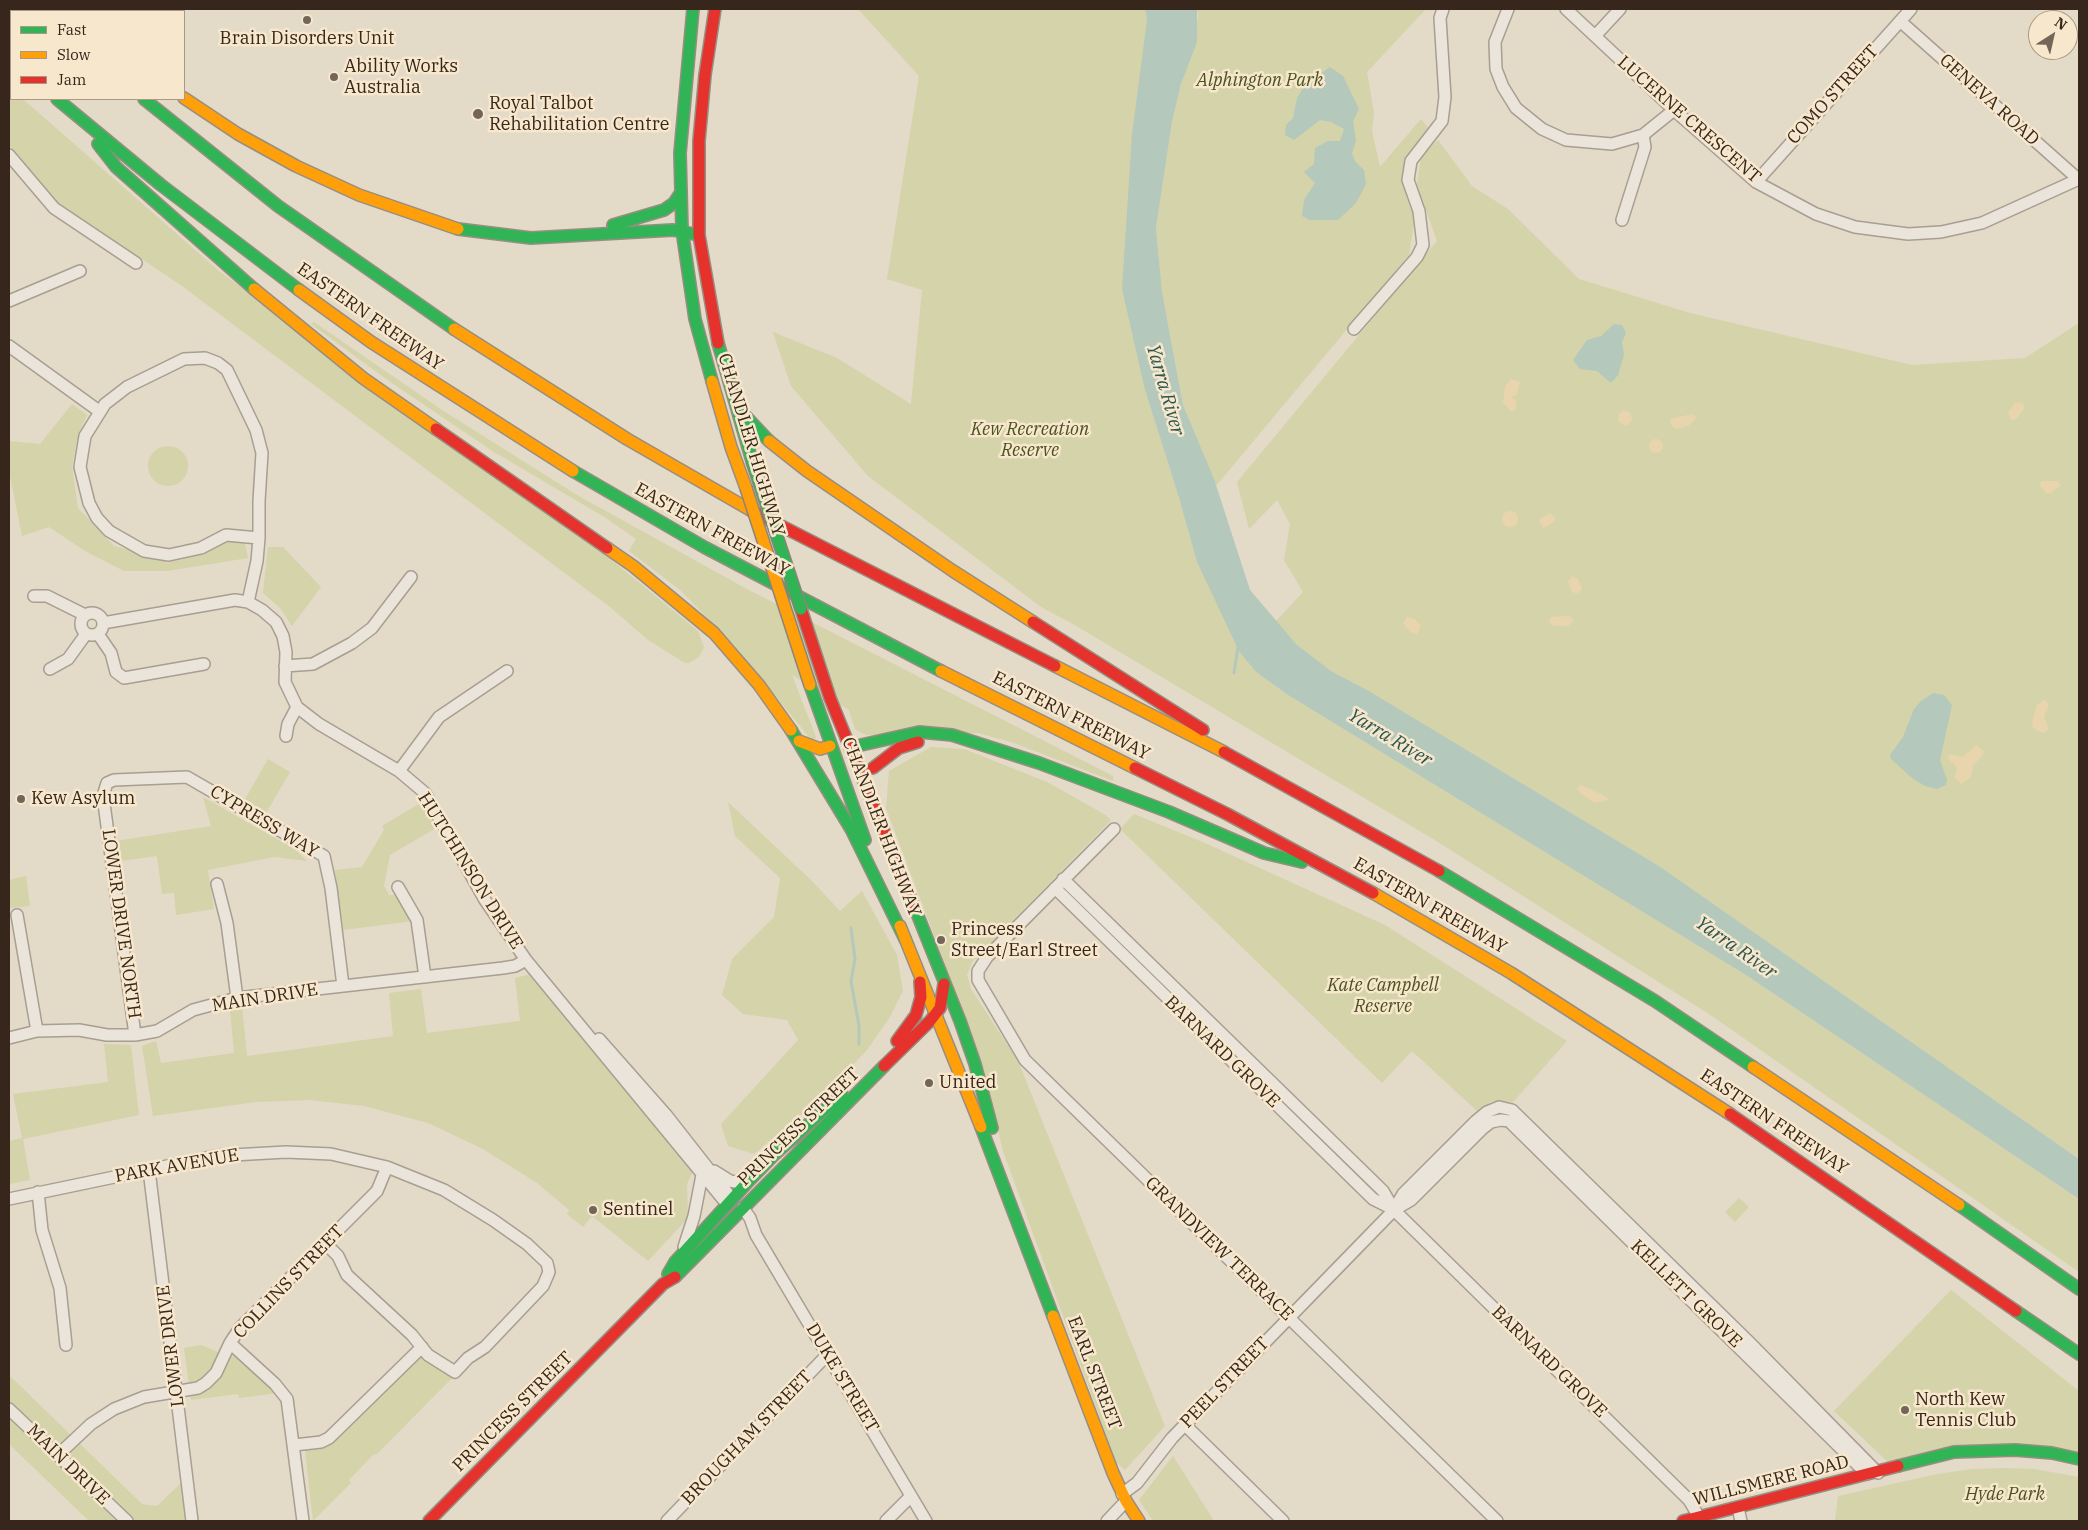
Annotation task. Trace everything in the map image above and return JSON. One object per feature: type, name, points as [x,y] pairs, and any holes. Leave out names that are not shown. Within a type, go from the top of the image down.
[{"type":"main road","name":"CHANDLER HIGHWAY","points":[[692,9],[680,153],[680,194],[682,230],[688,275],[707,366],[731,447],[849,800],[936,1014]]},
{"type":"main road","name":"CHANDLER HIGHWAY","points":[[714,9],[699,141],[699,235],[714,328],[750,458],[830,698],[855,746],[864,783],[944,984]]},
{"type":"main road","points":[[185,99],[238,134],[296,166],[359,195],[416,217],[471,232],[546,239],[682,230],[699,235]]},
{"type":"main road","name":"EASTERN FREEWAY","points":[[58,100],[197,213],[371,342],[600,488],[704,547],[849,624],[1227,814],[1335,871],[1511,973],[1687,1084],[1937,1254],[2079,1354]]},
{"type":"main road","name":"EASTERN FREEWAY","points":[[145,100],[278,206],[383,282],[496,358],[627,439],[761,516],[1242,762],[1395,845],[1537,928],[1655,1001],[1887,1156],[2079,1289]]},
{"type":"main road","points":[[75,115],[116,167],[256,291],[355,371],[435,429],[602,543],[668,594],[714,633],[740,662],[799,741],[851,829],[905,939]]},
{"type":"main road","points":[[578,236],[664,210],[674,203],[680,194]]},
{"type":"main road","points":[[736,406],[768,441],[807,472],[953,571],[1194,723],[1242,762]]},
{"type":"main road","points":[[746,488],[750,458],[765,455],[807,472]]},
{"type":"main road","points":[[799,741],[820,749],[830,746],[855,746],[919,732],[952,736],[972,741],[1118,792],[1264,853],[1335,871]]},
{"type":"main road","points":[[864,783],[873,768],[899,748],[914,743],[945,739],[972,741]]},
{"type":"main road","name":"PRINCESS STREET","points":[[663,1284],[675,1262],[729,1201],[775,1154],[865,1074],[898,1041],[914,1019],[918,1009],[921,997],[919,974]]},
{"type":"main road","name":"PRINCESS STREET","points":[[429,1521],[663,1284],[681,1273],[936,1014],[943,997],[944,984]]},
{"type":"main road","name":"EARL STREET","points":[[944,984],[972,1054],[1023,1234]]},
{"type":"main road","name":"EARL STREET","points":[[936,1014],[1124,1498],[1139,1521]]},
{"type":"main road","points":[[729,1201],[739,1212]]},
{"type":"main road","points":[[1902,1467],[1923,1459],[1954,1452],[1994,1449],[2052,1453],[2079,1459]]},
{"type":"main road","points":[[1902,1467],[1998,1457],[2042,1460],[2079,1467]]},
{"type":"main road","name":"WILLSMERE ROAD","points":[[1683,1521],[1902,1467]]},
{"type":"street","points":[[1354,329],[1417,257],[1423,245],[1419,211],[1408,180],[1411,161],[1442,121],[1445,97],[1440,18],[1443,9]]},
{"type":"street","points":[[1508,9],[1495,42],[1496,69],[1503,87],[1516,108],[1542,129],[1566,140],[1612,144],[1643,135],[1674,110]]},
{"type":"street","name":"LUCERNE CRESCENT","points":[[1566,9],[1674,110],[1756,182],[1816,214],[1856,227],[1908,234],[1941,232],[1982,223],[2078,179]]},
{"type":"street","points":[[1595,36],[1620,9]]},
{"type":"street","name":"COMO STREET","points":[[1756,182],[1911,9]]},
{"type":"street","name":"GENEVA ROAD","points":[[1900,21],[2078,179]]},
{"type":"street","points":[[1622,220],[1645,147],[1643,135]]},
{"type":"street","points":[[9,155],[54,208],[136,263]]},
{"type":"street","points":[[9,301],[80,271]]},
{"type":"street","points":[[9,346],[99,411]]},
{"type":"street","points":[[103,623],[219,601],[235,600],[248,602],[254,580],[259,538],[261,446],[234,380],[223,366],[205,358],[184,359],[121,391],[99,411],[90,424],[82,443],[80,474],[92,510],[109,531],[135,547],[152,553],[168,555],[201,548],[226,534],[259,538]]},
{"type":"street","points":[[286,666],[312,664],[352,643],[372,628],[411,577]]},
{"type":"street","points":[[34,596],[47,596],[84,615],[90,613],[98,614],[103,623],[102,629],[92,634],[68,659],[50,669]]},
{"type":"street","name":"HUTCHINSON DRIVE","points":[[248,602],[262,610],[276,622],[283,636],[286,652],[285,682],[297,707],[319,724],[399,771],[425,793],[485,900],[526,960],[578,1021],[598,1038],[638,1080],[703,1170],[729,1201]]},
{"type":"street","points":[[84,615],[80,626],[92,634],[111,653],[116,672],[124,678],[132,679],[204,664]]},
{"type":"street","points":[[399,771],[439,717],[507,671]]},
{"type":"street","points":[[286,736],[288,724],[297,707]]},
{"type":"street","name":"CYPRESS WAY","points":[[107,783],[114,780],[187,777],[324,856],[331,888],[343,986]]},
{"type":"street","name":"LOWER DRIVE NORTH","points":[[107,783],[103,796],[135,1035]]},
{"type":"street","points":[[1059,884],[1114,829]]},
{"type":"street","points":[[217,884],[227,923],[237,998]]},
{"type":"street","name":"GRANDVIEW TERRACE","points":[[1059,884],[987,957],[978,971],[978,980],[1025,1060],[1497,1521]]},
{"type":"street","name":"BARNARD GROVE","points":[[1059,884],[1382,1191],[1394,1210],[1690,1500],[1700,1517]]},
{"type":"street","points":[[398,887],[417,920],[425,977]]},
{"type":"street","points":[[17,915],[37,1031]]},
{"type":"street","name":"MAIN DRIVE","points":[[9,1038],[37,1031],[79,1030],[107,1035],[135,1035],[157,1031],[193,1010],[237,998],[503,968],[515,966],[526,960]]},
{"type":"street","name":"PEEL STREET","points":[[1394,1210],[1403,1194],[1487,1112],[1499,1106],[1512,1110],[1521,1118]]},
{"type":"street","name":"KELLETT GROVE","points":[[1521,1118],[1763,1356],[1873,1474]]},
{"type":"street","name":"PEEL STREET","points":[[1106,1521],[1164,1448],[1185,1425],[1394,1210],[1411,1200],[1482,1129],[1491,1122],[1501,1120]]},
{"type":"street","name":"KELLETT GROVE","points":[[1501,1120],[1509,1121],[1523,1134],[1873,1474]]},
{"type":"street","name":"PARK AVENUE","points":[[9,1199],[215,1156],[286,1152],[331,1154],[387,1167],[444,1190],[492,1220],[539,1254],[546,1263],[549,1272],[543,1286],[485,1347],[468,1358],[455,1372],[432,1358],[422,1346]]},
{"type":"street","name":"COLLINS STREET","points":[[58,1455],[91,1424],[114,1410],[144,1397],[198,1388],[206,1384],[216,1373],[230,1343],[245,1323],[377,1190],[387,1167]]},
{"type":"street","name":"LOWER DRIVE","points":[[150,1170],[192,1521]]},
{"type":"street","points":[[675,1262],[691,1230],[703,1170]]},
{"type":"street","name":"HUTCHINSON DRIVE","points":[[703,1170],[730,1181],[746,1184]]},
{"type":"street","points":[[38,1192],[42,1230],[60,1288],[66,1344]]},
{"type":"street","name":"DUKE STREET","points":[[739,1212],[750,1218],[756,1235],[926,1521]]},
{"type":"street","points":[[294,1445],[322,1442],[329,1438],[422,1346],[347,1275],[338,1256],[325,1244]]},
{"type":"street","points":[[230,1343],[283,1392],[290,1407],[303,1521]]},
{"type":"street","name":"BROUGHAM STREET","points":[[667,1521],[828,1354]]},
{"type":"street","name":"MAIN DRIVE","points":[[9,1409],[127,1521]]},
{"type":"street","points":[[1185,1425],[1283,1521]]},
{"type":"street","points":[[886,1521],[911,1496]]},
{"type":"street","points":[[1738,1508],[1741,1521]]},
{"type":"green space","name":"Kew Recreation Reserve","points":[[858,9],[1145,9],[1147,20],[1145,390],[1197,562],[1256,672],[1288,695],[1746,975],[2079,1199],[2079,1272],[1709,1014],[1438,842],[1073,624],[1041,607],[868,476],[791,386],[773,332],[837,358],[911,404],[922,290],[887,279],[919,76]]},
{"type":"green space","name":"Alphington Park","points":[[1197,9],[1426,9],[1367,72],[1374,113],[1372,131],[1380,167],[1421,119],[1429,129],[1413,152],[1404,178],[1407,200],[1415,217],[1409,255],[1216,486],[1183,405],[1162,293],[1156,228],[1172,122],[1198,16]]},
{"type":"green space","points":[[9,86],[10,100],[24,100],[219,271],[608,557],[698,631],[704,647],[699,657],[689,663],[685,663],[648,640],[610,607],[182,286],[56,201],[35,179],[9,145]]},
{"type":"green space","points":[[1438,140],[1472,186],[1508,209],[1579,279],[1690,313],[1912,365],[2025,358],[2079,323],[2079,1159],[1659,866],[1369,691],[1331,671],[1296,644],[1276,621],[1303,592],[1284,560],[1290,524],[1277,500],[1249,529],[1237,482],[1437,241],[1417,185],[1421,157]]},
{"type":"green space","points":[[314,322],[442,410],[577,495],[745,588],[1113,776],[1113,781],[1014,743],[978,733],[866,735],[855,729],[849,710],[792,675],[816,737],[814,740],[808,736],[736,647],[680,590],[629,551],[636,539],[606,518],[494,452],[389,381],[311,324]]},
{"type":"green space","points":[[72,404],[87,415],[79,432],[72,466],[78,508],[114,546],[163,558],[167,563],[202,555],[229,541],[245,543],[248,558],[167,571],[124,571],[85,551],[49,527],[22,536],[9,471],[9,441],[40,444]]},
{"type":"green space","points":[[172,446],[179,449],[185,455],[188,466],[187,474],[179,483],[172,486],[164,486],[157,483],[149,474],[148,462],[151,455],[160,447]]},
{"type":"green space","points":[[268,547],[283,547],[321,587],[292,626],[280,608],[263,593]]},
{"type":"green space","points":[[931,747],[964,749],[1047,782],[1104,814],[1111,820],[972,962],[967,975],[971,989],[1018,1061],[1165,1426],[1125,1470],[1116,1462],[1003,1151],[982,1063],[886,808],[889,771]]},
{"type":"green space","points":[[268,759],[290,772],[266,813],[244,801]]},
{"type":"green space","points":[[203,797],[296,850],[307,861],[274,857],[208,870],[214,909],[176,915],[174,893],[162,894],[157,856],[113,862],[109,842],[211,826]]},
{"type":"green space","points":[[422,802],[436,828],[390,855],[384,886],[389,895],[397,895],[414,921],[343,930],[335,870],[362,867],[384,830],[382,826]]},
{"type":"green space","points":[[728,802],[812,881],[840,911],[862,891],[897,955],[903,991],[890,1017],[867,1050],[826,1094],[754,1154],[728,1146],[721,1124],[798,1040],[787,1020],[743,1014],[722,995],[732,959],[774,917],[780,878],[735,836]]},
{"type":"green space","name":"Kate Campbell Reserve","points":[[1134,814],[1205,843],[1385,925],[1567,1041],[1513,1102],[1492,1101],[1477,1111],[1412,1051],[1382,1083],[1120,829]]},
{"type":"green space","points":[[26,876],[30,906],[9,908],[9,880]]},
{"type":"green space","points":[[531,974],[694,1169],[687,1184],[688,1218],[648,1261],[592,1216],[583,1227],[567,1214],[569,1210],[537,1183],[483,1149],[428,1123],[364,1106],[309,1100],[256,1102],[153,1116],[142,1046],[156,1041],[161,1063],[234,1053],[230,1009],[242,1006],[247,1056],[393,1036],[389,993],[421,989],[427,1033],[520,1021],[515,978]]},
{"type":"green space","points":[[104,1044],[131,1045],[139,1115],[23,1139],[30,1180],[9,1184],[9,1141],[22,1138],[13,1094],[108,1082]]},
{"type":"green space","points":[[1739,1198],[1749,1207],[1735,1222],[1725,1212]]},
{"type":"green space","points":[[1951,1290],[2079,1391],[2079,1455],[2046,1447],[1889,1463],[1834,1411]]},
{"type":"green space","points":[[201,1345],[230,1357],[236,1356],[278,1393],[239,1398],[238,1394],[191,1400],[184,1348]]},
{"type":"green space","points":[[420,1357],[455,1375],[376,1455],[374,1454],[349,1480],[351,1483],[313,1521],[305,1450],[322,1447],[340,1435],[413,1360]]},
{"type":"green space","points":[[9,1375],[142,1504],[157,1506],[180,1484],[183,1484],[188,1521],[89,1521],[9,1444]]},
{"type":"green space","points":[[1173,1456],[1214,1521],[1153,1521],[1139,1500]]},
{"type":"green space","name":"Hyde Park","points":[[1972,1469],[2035,1469],[2079,1477],[2079,1521],[1835,1521],[1838,1496],[1938,1474]]},
{"type":"sand","points":[[1511,379],[1520,382],[1517,395],[1512,397],[1516,401],[1516,409],[1512,412],[1503,403],[1505,386]]},
{"type":"sand","points":[[2022,402],[2025,407],[2017,419],[2011,420],[2008,412],[2015,403]]},
{"type":"sand","points":[[1622,411],[1628,411],[1632,418],[1628,425],[1622,425],[1618,421],[1618,415]]},
{"type":"sand","points":[[1693,414],[1697,418],[1688,426],[1676,429],[1671,425],[1670,419]]},
{"type":"sand","points":[[1653,439],[1659,439],[1663,446],[1659,453],[1653,453],[1649,449],[1649,443]]},
{"type":"sand","points":[[2042,481],[2057,481],[2061,485],[2051,493],[2046,493],[2039,484]]},
{"type":"sand","points":[[1507,511],[1513,511],[1518,516],[1516,525],[1507,527],[1502,522],[1502,516]]},
{"type":"sand","points":[[1550,513],[1556,519],[1550,525],[1543,528],[1539,521]]},
{"type":"sand","points":[[1572,576],[1578,579],[1582,589],[1578,594],[1572,592],[1568,581]]},
{"type":"sand","points":[[1569,616],[1574,620],[1568,626],[1554,626],[1549,622],[1551,617]]},
{"type":"sand","points":[[1407,617],[1415,619],[1421,626],[1417,634],[1410,632],[1403,623]]},
{"type":"sand","points":[[2045,700],[2049,705],[2044,717],[2049,729],[2043,733],[2033,728],[2032,722],[2037,705]]},
{"type":"sand","points":[[1977,745],[1984,751],[1983,755],[1973,765],[1971,777],[1961,784],[1955,778],[1957,768],[1947,757],[1950,754],[1962,757]]},
{"type":"sand","points":[[1581,785],[1607,797],[1608,800],[1596,803],[1590,800],[1579,792],[1577,788]]},
{"type":"water","name":"Yarra River","points":[[1145,9],[1197,9],[1197,42],[1181,84],[1172,122],[1156,228],[1162,292],[1183,405],[1214,479],[1250,590],[1296,644],[1331,671],[1369,691],[1659,866],[2079,1159],[2079,1199],[1746,975],[1288,695],[1256,672],[1239,651],[1197,562],[1145,390],[1122,289],[1132,134],[1147,20]]},
{"type":"water","points":[[1330,67],[1343,76],[1359,109],[1353,121],[1356,141],[1352,153],[1355,161],[1364,170],[1366,184],[1356,203],[1338,220],[1310,220],[1302,216],[1304,200],[1315,183],[1304,172],[1314,164],[1315,148],[1328,141],[1340,141],[1344,129],[1331,122],[1320,120],[1294,140],[1285,135],[1286,125],[1293,118],[1297,98],[1305,85]]},
{"type":"water","points":[[1614,324],[1622,325],[1626,333],[1622,342],[1624,355],[1618,375],[1611,383],[1597,371],[1580,369],[1573,360],[1587,340],[1601,336]]},
{"type":"water","points":[[1933,693],[1944,695],[1952,705],[1940,760],[1947,780],[1946,785],[1937,789],[1925,786],[1912,778],[1891,759],[1890,755],[1903,737],[1914,709],[1921,701]]},
{"type":"waterway","points":[[1234,673],[1238,646]]},
{"type":"waterway","points":[[851,928],[855,959],[851,981],[859,1026],[859,1044]]},
{"type":"traffic: fast","points":[[693,9],[680,153],[682,230],[695,319],[712,381]]},
{"type":"traffic: fast","points":[[58,100],[161,185],[299,290]]},
{"type":"traffic: fast","points":[[145,100],[278,206],[454,329]]},
{"type":"traffic: fast","points":[[98,144],[116,167],[254,289]]},
{"type":"traffic: fast","points":[[613,225],[664,210],[674,203],[680,194]]},
{"type":"traffic: fast","points":[[458,229],[531,238],[673,230],[699,235]]},
{"type":"traffic: fast","points":[[718,343],[752,461]]},
{"type":"traffic: fast","points":[[738,408],[769,441]]},
{"type":"traffic: fast","points":[[752,461],[801,609]]},
{"type":"traffic: fast","points":[[573,471],[704,547],[941,671]]},
{"type":"traffic: fast","points":[[810,685],[865,840]]},
{"type":"traffic: fast","points":[[791,730],[851,829],[905,939]]},
{"type":"traffic: fast","points":[[861,745],[919,732],[952,735],[1039,763],[1169,812],[1264,853],[1302,862]]},
{"type":"traffic: fast","points":[[1439,871],[1655,1001],[1753,1067]]},
{"type":"traffic: fast","points":[[914,906],[960,1021],[975,1064],[992,1128]]},
{"type":"traffic: fast","points":[[675,1277],[884,1066]]},
{"type":"traffic: fast","points":[[668,1274],[675,1262],[746,1184],[775,1154],[842,1094]]},
{"type":"traffic: fast","points":[[981,1127],[1053,1316]]},
{"type":"traffic: fast","points":[[1959,1205],[2079,1289]]},
{"type":"traffic: fast","points":[[2016,1311],[2079,1354]]},
{"type":"traffic: fast","points":[[1898,1466],[1954,1452],[2015,1450],[2052,1453],[2079,1459]]},
{"type":"traffic: slow","points":[[185,99],[238,134],[296,166],[359,195],[458,229]]},
{"type":"traffic: slow","points":[[254,289],[363,378],[436,429]]},
{"type":"traffic: slow","points":[[299,290],[371,342],[573,471]]},
{"type":"traffic: slow","points":[[454,329],[627,439],[752,511]]},
{"type":"traffic: slow","points":[[712,381],[731,447],[746,488]]},
{"type":"traffic: slow","points":[[769,441],[807,471],[953,571],[1033,622]]},
{"type":"traffic: slow","points":[[746,488],[810,685]]},
{"type":"traffic: slow","points":[[607,548],[633,566],[714,633],[759,685],[791,730]]},
{"type":"traffic: slow","points":[[1055,666],[1224,752]]},
{"type":"traffic: slow","points":[[941,671],[1135,768]]},
{"type":"traffic: slow","points":[[799,741],[820,749],[830,746]]},
{"type":"traffic: slow","points":[[1373,893],[1511,973],[1730,1114]]},
{"type":"traffic: slow","points":[[900,926],[981,1127]]},
{"type":"traffic: slow","points":[[1753,1067],[1959,1205]]},
{"type":"traffic: slow","points":[[1053,1316],[1113,1473],[1126,1501],[1139,1521]]},
{"type":"traffic: jam","points":[[715,9],[705,75],[699,141],[699,235],[718,343]]},
{"type":"traffic: jam","points":[[436,429],[607,548]]},
{"type":"traffic: jam","points":[[752,511],[1055,666]]},
{"type":"traffic: jam","points":[[801,609],[830,698],[914,906]]},
{"type":"traffic: jam","points":[[1033,622],[1203,730]]},
{"type":"traffic: jam","points":[[873,768],[899,748],[918,742]]},
{"type":"traffic: jam","points":[[1224,752],[1439,871]]},
{"type":"traffic: jam","points":[[1135,768],[1227,814],[1373,893]]},
{"type":"traffic: jam","points":[[897,1041],[916,1015],[921,997],[920,982]]},
{"type":"traffic: jam","points":[[884,1066],[930,1021],[940,1008],[944,984]]},
{"type":"traffic: jam","points":[[1730,1114],[2016,1311]]},
{"type":"traffic: jam","points":[[429,1521],[663,1284],[675,1277]]},
{"type":"traffic: jam","points":[[1683,1521],[1898,1466]]},
{"type":"place","name":"Brain Disorders Unit","points":[[307,20]]},
{"type":"place","name":"Ability Works Australia","points":[[334,77]]},
{"type":"place","name":"Royal Talbot Rehabilitation Centre","points":[[478,114]]},
{"type":"place","name":"Kew Asylum","points":[[21,799]]},
{"type":"place","name":"Princess Street/Earl Street","points":[[941,940]]},
{"type":"place","name":"United","points":[[929,1083]]},
{"type":"place","name":"Sentinel","points":[[593,1210]]},
{"type":"place","name":"North Kew Tennis Club","points":[[1905,1410]]}]
